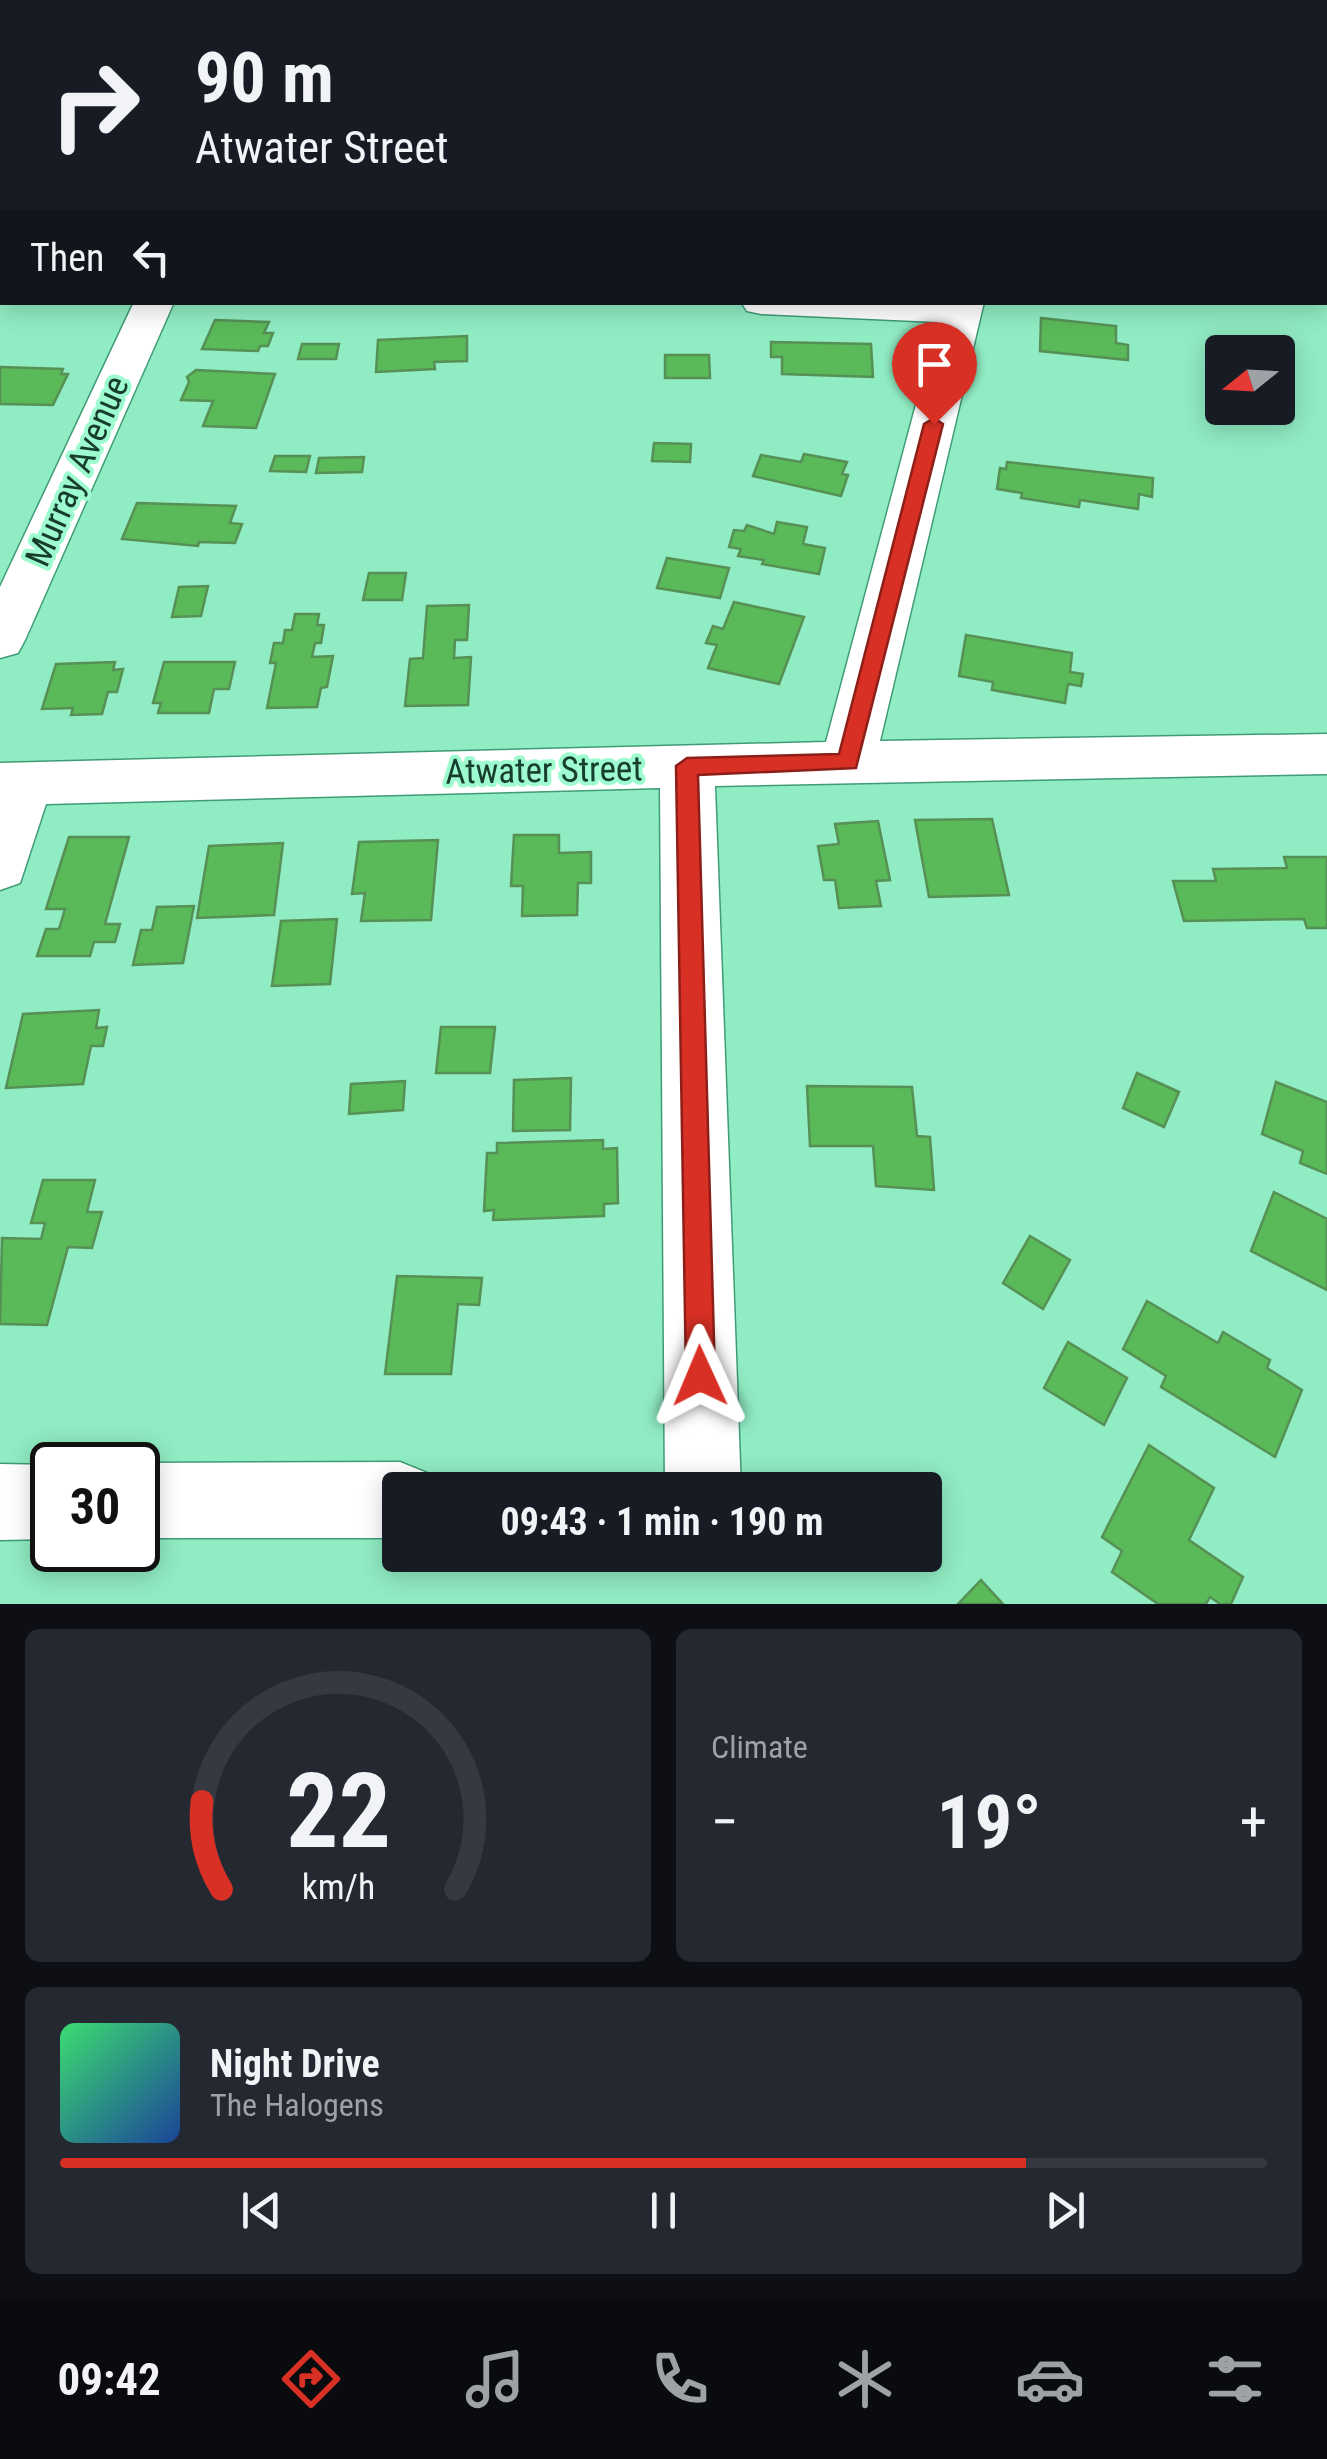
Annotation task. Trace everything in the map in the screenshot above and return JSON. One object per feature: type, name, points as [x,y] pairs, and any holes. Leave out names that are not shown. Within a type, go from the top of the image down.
[{"type":"street","name":"Murray Avenue","points":[[0,640],[153,305]]},
{"type":"street","points":[[848,762],[963,306],[912,305]]},
{"type":"street","name":"Atwater Street","points":[[13,784],[1327,754]]},
{"type":"street","points":[[687,766],[703,1472]]},
{"type":"street","points":[[0,867],[13,784]]},
{"type":"street","points":[[160,1502],[382,1500]]},
{"type":"street","points":[[0,1502],[30,1502]]},
{"type":"building","points":[[1041,318],[1116,326],[1116,343],[1128,345],[1128,360],[1040,351]]},
{"type":"building","points":[[215,320],[269,322],[264,333],[273,333],[268,346],[260,346],[258,351],[202,349]]},
{"type":"building","points":[[467,336],[467,361],[434,362],[435,369],[376,372],[378,340]]},
{"type":"building","points":[[771,342],[871,344],[873,377],[782,374],[782,357],[771,357]]},
{"type":"building","points":[[302,344],[339,344],[336,359],[298,359]]},
{"type":"building","points":[[665,355],[709,355],[710,378],[665,378]]},
{"type":"building","points":[[0,367],[63,369],[61,374],[68,374],[53,405],[0,404]]},
{"type":"building","points":[[196,370],[275,374],[256,428],[203,426],[213,401],[181,400],[189,382],[187,377]]},
{"type":"building","points":[[654,443],[691,444],[690,462],[652,461]]},
{"type":"building","points":[[804,454],[847,462],[842,474],[848,475],[841,496],[753,476],[761,455],[801,462]]},
{"type":"building","points":[[275,456],[310,456],[306,472],[270,471]]},
{"type":"building","points":[[364,457],[362,472],[316,473],[319,458]]},
{"type":"building","points":[[1007,462],[1153,478],[1152,497],[1139,494],[1138,509],[1080,500],[1079,507],[1021,498],[1022,493],[997,489],[1000,468],[1006,469]]},
{"type":"building","points":[[137,503],[236,506],[230,523],[242,524],[235,543],[199,542],[198,546],[122,539]]},
{"type":"building","points":[[777,522],[807,527],[803,544],[825,548],[819,574],[762,564],[764,560],[738,556],[741,549],[729,547],[734,530],[744,531],[747,525],[774,534]]},
{"type":"building","points":[[667,558],[729,568],[720,598],[657,588]]},
{"type":"building","points":[[369,573],[406,573],[402,600],[363,600]]},
{"type":"building","points":[[208,586],[201,616],[172,617],[179,587]]},
{"type":"building","points":[[734,602],[804,617],[779,684],[708,668],[717,645],[706,643],[713,626],[723,629]]},
{"type":"building","points":[[469,605],[467,640],[455,640],[454,658],[471,657],[468,705],[405,706],[410,659],[423,658],[427,606]]},
{"type":"building","points":[[295,614],[319,614],[317,625],[324,625],[321,643],[315,643],[312,657],[333,656],[327,687],[321,688],[317,707],[267,708],[276,663],[270,663],[274,643],[283,643],[285,630],[292,630]]},
{"type":"building","points":[[966,635],[1072,653],[1070,672],[1083,674],[1081,686],[1068,684],[1065,703],[992,690],[993,682],[959,676]]},
{"type":"building","points":[[115,662],[113,670],[123,669],[117,692],[108,692],[102,714],[71,715],[73,708],[42,709],[56,664]]},
{"type":"building","points":[[164,662],[235,662],[229,689],[214,689],[209,713],[158,713],[161,703],[153,703]]},
{"type":"building","points":[[992,819],[1009,895],[929,897],[915,820]]},
{"type":"building","points":[[878,821],[890,880],[876,881],[881,906],[839,908],[835,880],[824,880],[818,846],[839,844],[835,824]]},
{"type":"building","points":[[514,835],[559,835],[559,853],[591,852],[591,883],[578,883],[577,915],[522,916],[523,886],[511,886]]},
{"type":"building","points":[[69,837],[129,837],[105,924],[120,924],[115,942],[94,942],[90,956],[37,956],[46,929],[59,929],[65,909],[46,909]]},
{"type":"building","points":[[438,840],[431,920],[361,921],[365,893],[352,894],[359,842]]},
{"type":"building","points":[[283,843],[274,915],[197,918],[209,846]]},
{"type":"building","points":[[1284,857],[1327,857],[1327,928],[1307,928],[1304,919],[1184,921],[1173,881],[1216,881],[1213,869],[1287,868]]},
{"type":"building","points":[[194,906],[183,963],[133,965],[141,930],[152,930],[157,907]]},
{"type":"building","points":[[337,919],[330,984],[272,986],[281,921]]},
{"type":"building","points":[[99,1010],[96,1028],[107,1027],[103,1046],[91,1046],[83,1084],[6,1088],[23,1014]]},
{"type":"building","points":[[441,1027],[495,1027],[490,1073],[436,1073]]},
{"type":"building","points":[[1137,1073],[1179,1092],[1164,1127],[1123,1108]]},
{"type":"building","points":[[571,1078],[570,1130],[513,1131],[514,1080]]},
{"type":"building","points":[[405,1081],[403,1110],[349,1114],[351,1084]]},
{"type":"building","points":[[1276,1082],[1327,1102],[1327,1174],[1300,1163],[1303,1151],[1262,1134]]},
{"type":"building","points":[[807,1086],[912,1087],[917,1136],[930,1137],[934,1190],[876,1186],[873,1146],[810,1146]]},
{"type":"building","points":[[603,1140],[603,1149],[617,1148],[618,1203],[604,1204],[604,1216],[493,1220],[494,1210],[484,1211],[487,1153],[497,1153],[497,1143]]},
{"type":"building","points":[[43,1180],[95,1180],[87,1212],[102,1212],[92,1248],[68,1247],[47,1325],[0,1324],[2,1238],[41,1239],[45,1223],[31,1223]]},
{"type":"building","points":[[1274,1192],[1327,1219],[1327,1290],[1251,1251]]},
{"type":"building","points":[[1030,1236],[1070,1260],[1043,1309],[1003,1283]]},
{"type":"building","points":[[397,1276],[482,1278],[479,1305],[458,1304],[451,1374],[385,1374]]},
{"type":"building","points":[[1147,1301],[1218,1343],[1223,1332],[1270,1360],[1267,1368],[1302,1390],[1275,1457],[1161,1387],[1166,1376],[1123,1349]]},
{"type":"building","points":[[1068,1342],[1127,1378],[1104,1425],[1044,1388]]},
{"type":"building","points":[[1149,1445],[1214,1488],[1189,1540],[1243,1577],[1231,1604],[1220,1604],[1210,1597],[1206,1604],[1158,1604],[1112,1572],[1122,1551],[1102,1537]]},
{"type":"building","points":[[981,1580],[1003,1604],[958,1604]]},
{"type":"route","points":[[700,1376],[687,766],[848,762],[934,424]]}]
